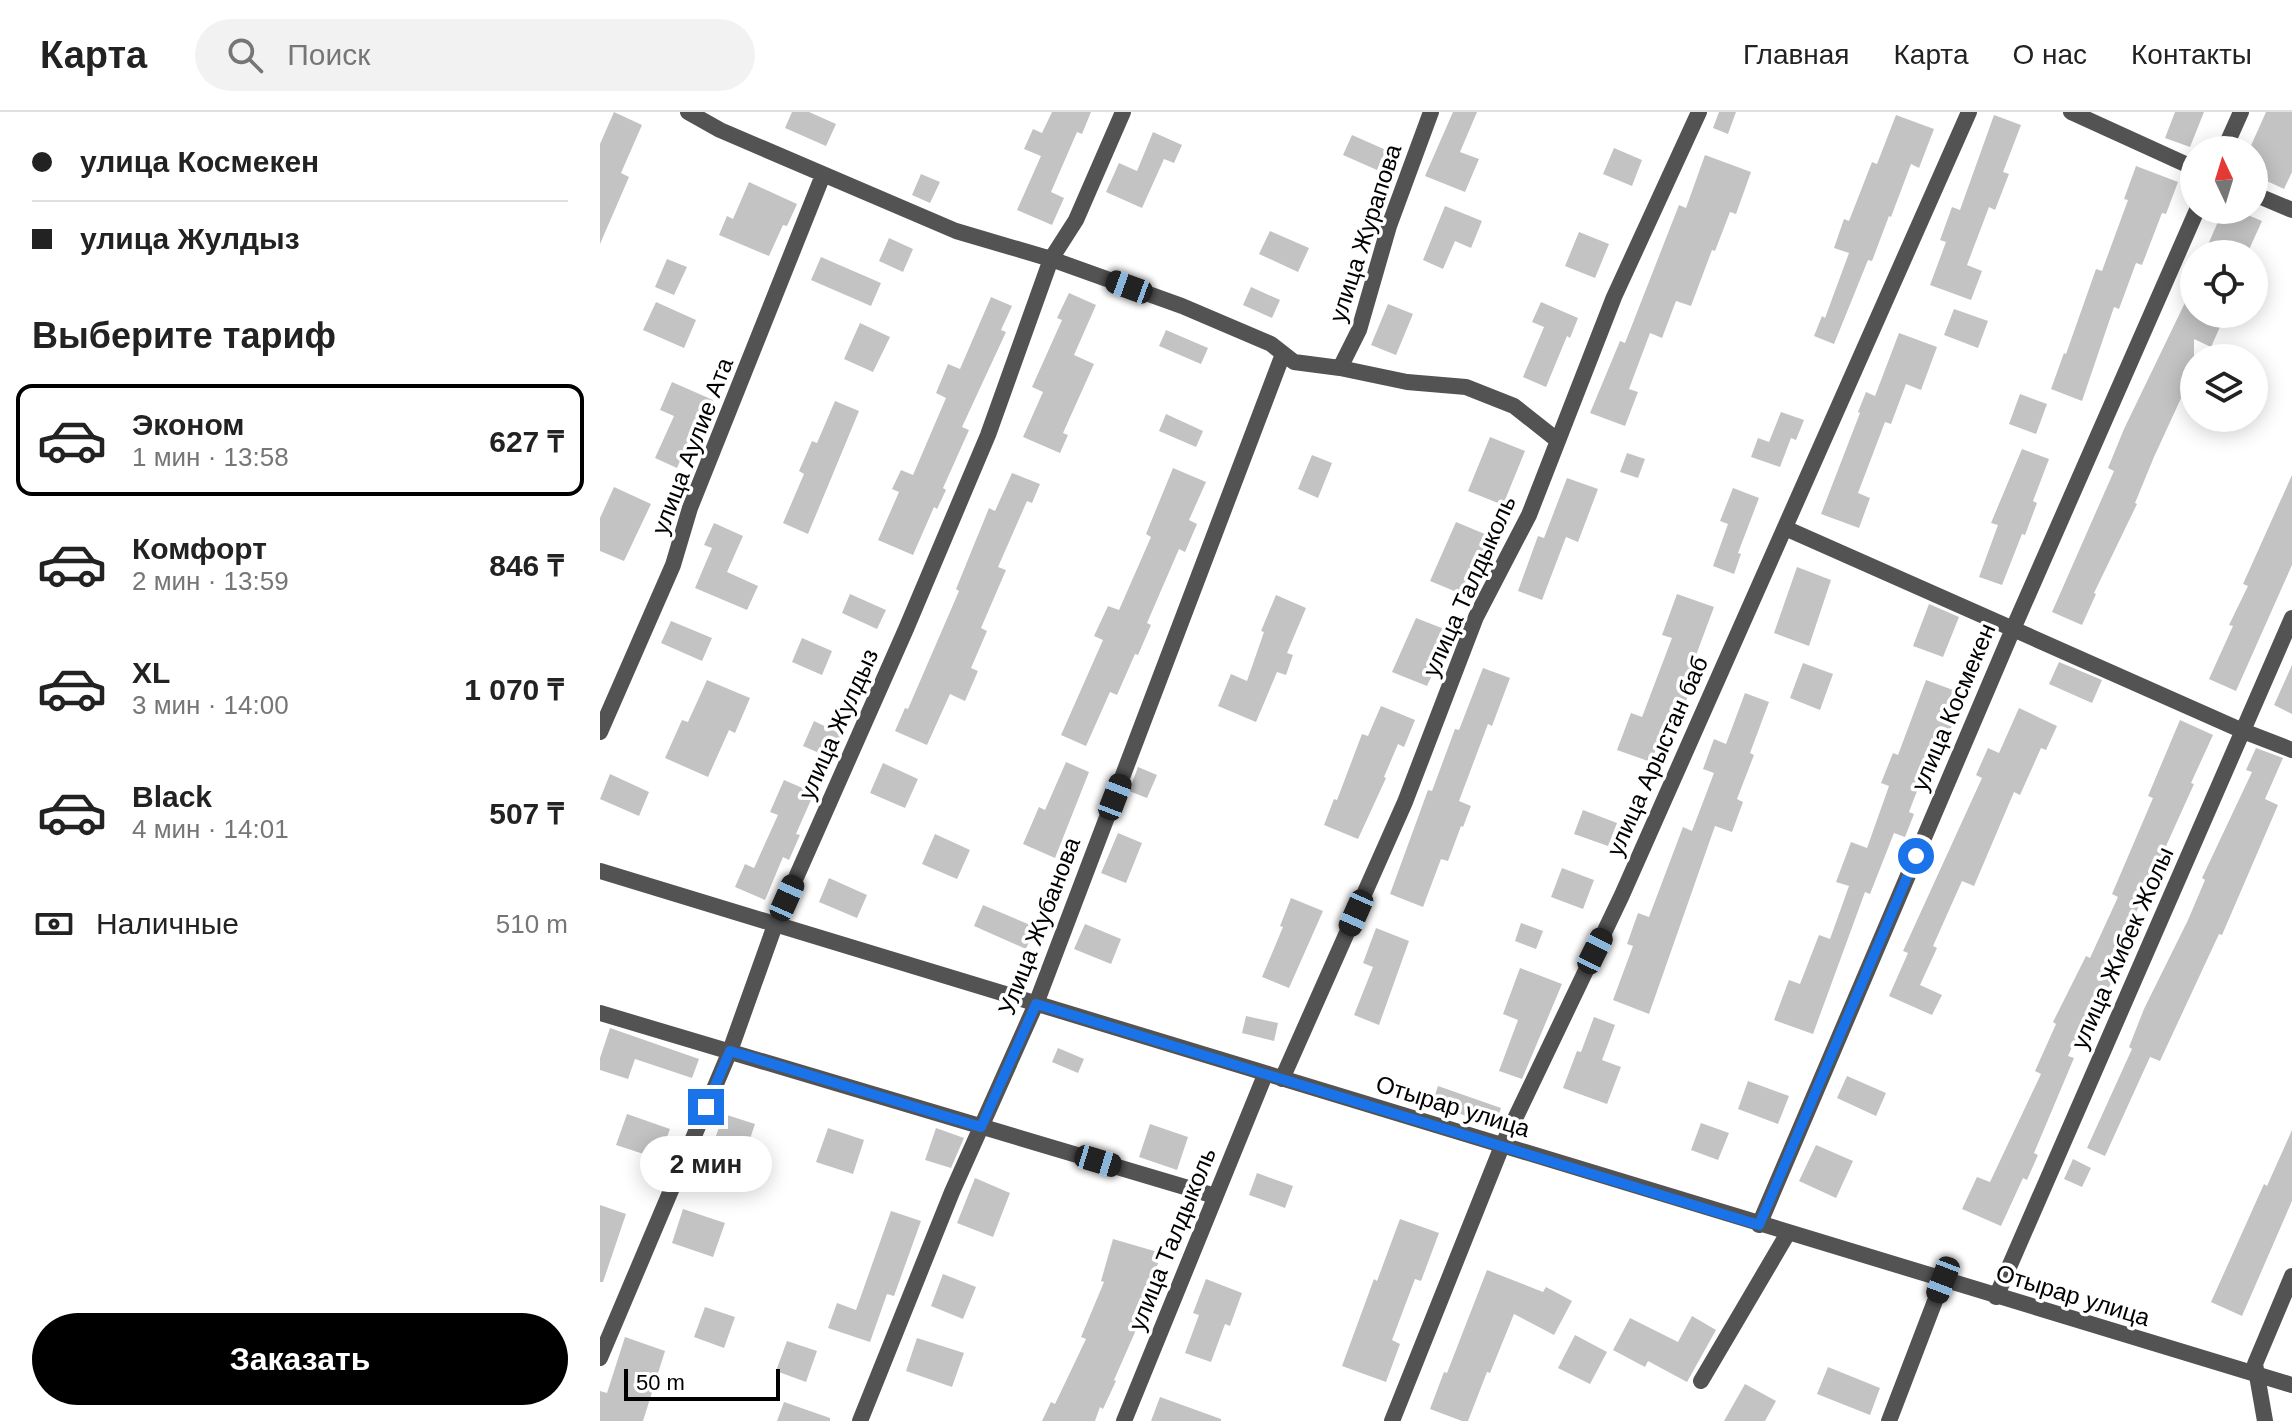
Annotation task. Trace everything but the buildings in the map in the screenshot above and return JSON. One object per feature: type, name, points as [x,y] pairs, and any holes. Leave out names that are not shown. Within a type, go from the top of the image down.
[{"type":"street","points":[[688,112],[720,130],[956,231],[1051,259],[1182,306],[1271,344],[1294,362],[1407,382],[1466,387],[1514,406],[1557,440]]},
{"type":"street","name":"улица Жулдыз","points":[[600,1358],[730,1051],[775,925],[982,449],[1051,259],[1076,220],[1123,112]]},
{"type":"street","name":"улица Журапова","points":[[1340,368],[1359,330],[1389,226],[1431,112]]},
{"type":"street","name":"улица Талдыколь","points":[[1282,1079],[1405,802],[1476,617],[1529,515],[1614,297],[1699,112]]},
{"type":"street","name":"улица Арыстан баб","points":[[1392,1421],[1502,1146],[1622,895],[1969,112]]},
{"type":"street","points":[[2071,112],[2180,162]]},
{"type":"street","points":[[2230,136],[2241,112]]},
{"type":"street","name":"улица Аулие Ата","points":[[600,732],[673,565],[690,508],[823,175]]},
{"type":"street","points":[[2268,200],[2292,210]]},
{"type":"street","name":"улица Космекен","points":[[1759,1225],[2013,629],[2191,224]]},
{"type":"street","name":"Улица Жубанова","points":[[860,1421],[952,1192],[1036,1004],[1283,354]]},
{"type":"street","points":[[1785,528],[2292,750]]},
{"type":"street","name":"улица Жибек Жолы","points":[[1996,1297],[2292,618]]},
{"type":"street","name":"Отырар улица","points":[[600,871],[2292,1385]]},
{"type":"street","points":[[600,1013],[1215,1196]]},
{"type":"street","name":"улица Талдыколь","points":[[1124,1421],[1265,1075]]},
{"type":"street","points":[[1701,1381],[1788,1233]]},
{"type":"street","points":[[2265,1421],[2255,1364],[2292,1276]]},
{"type":"street","points":[[1889,1421],[1943,1280]]},
{"type":"route","points":[[706,1107],[730,1051],[981,1127],[1036,1004],[1759,1225],[1916,856]]}]
